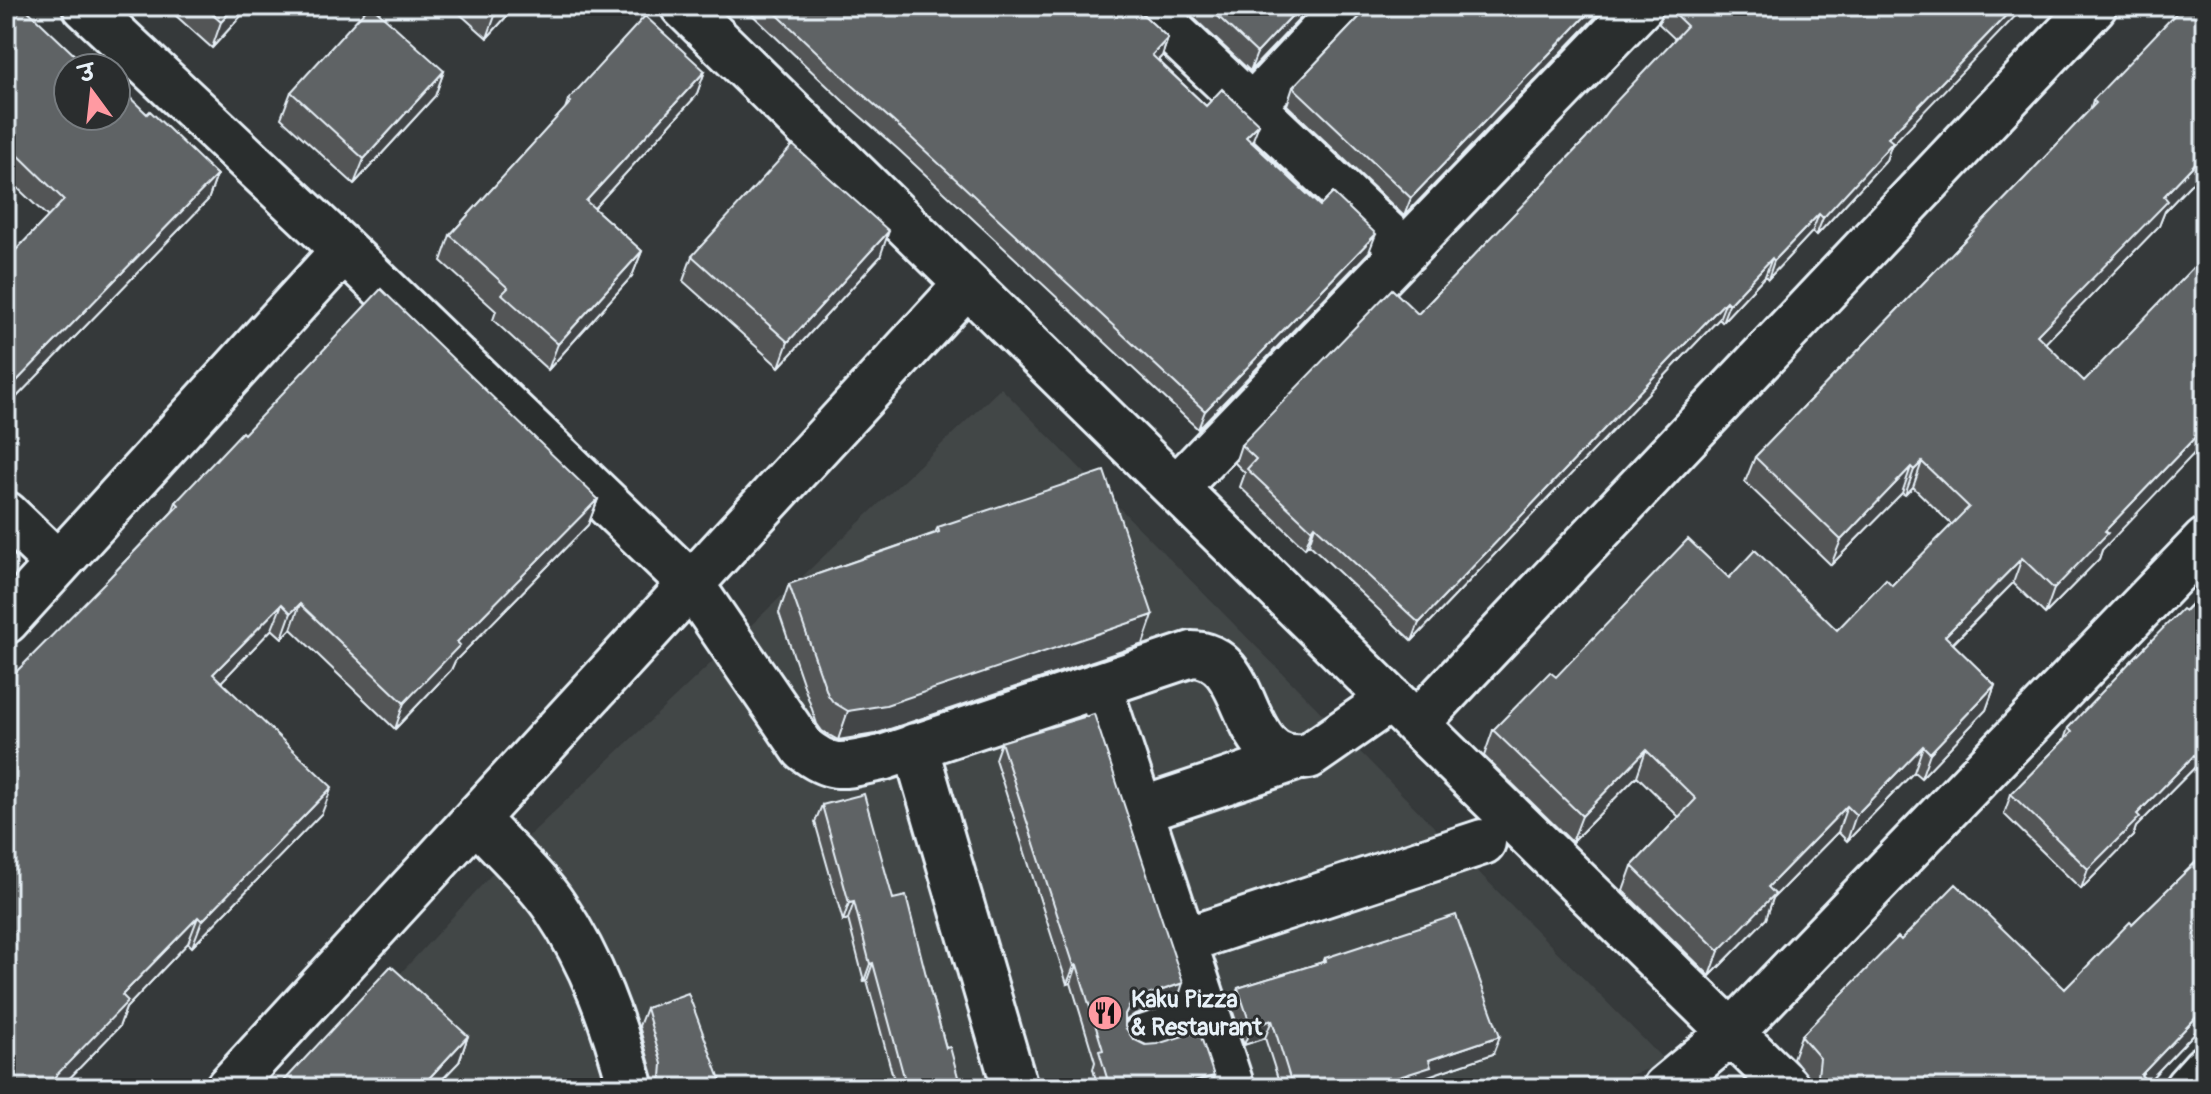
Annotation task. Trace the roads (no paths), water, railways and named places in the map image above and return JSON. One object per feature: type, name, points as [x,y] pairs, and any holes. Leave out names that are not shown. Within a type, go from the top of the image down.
[{"type":"street","points":[[85,6],[691,584],[804,749],[822,763],[843,766],[882,758],[1192,654],[1206,654],[1220,664],[1266,746],[1279,756],[1296,758]]},
{"type":"street","points":[[683,6],[1788,1088]]},
{"type":"street","points":[[1145,6],[1405,251]]},
{"type":"street","points":[[1251,107],[1346,6]]},
{"type":"street","points":[[1176,488],[1641,6]]},
{"type":"street","points":[[1141,810],[1309,756],[1404,712],[2094,6]]},
{"type":"street","points":[[6,621],[344,250]]},
{"type":"street","points":[[228,1088],[967,284]]},
{"type":"street","points":[[6,514],[58,564]]},
{"type":"street","points":[[1665,1088],[1732,1032],[2205,541]]},
{"type":"street","points":[[1099,685],[1232,1088]]},
{"type":"street","points":[[915,746],[1015,1088]]},
{"type":"street","points":[[476,819],[553,904],[585,958],[605,999],[631,1088]]},
{"type":"street","points":[[1183,941],[1483,842]]},
{"type":"street","points":[[1143,1038],[1208,1017]]},
{"type":"street","points":[[2187,1088],[2205,1068]]},
{"type":"place","name":"Kaku Pizza & Restaurant","points":[[1105,1013]]}]
